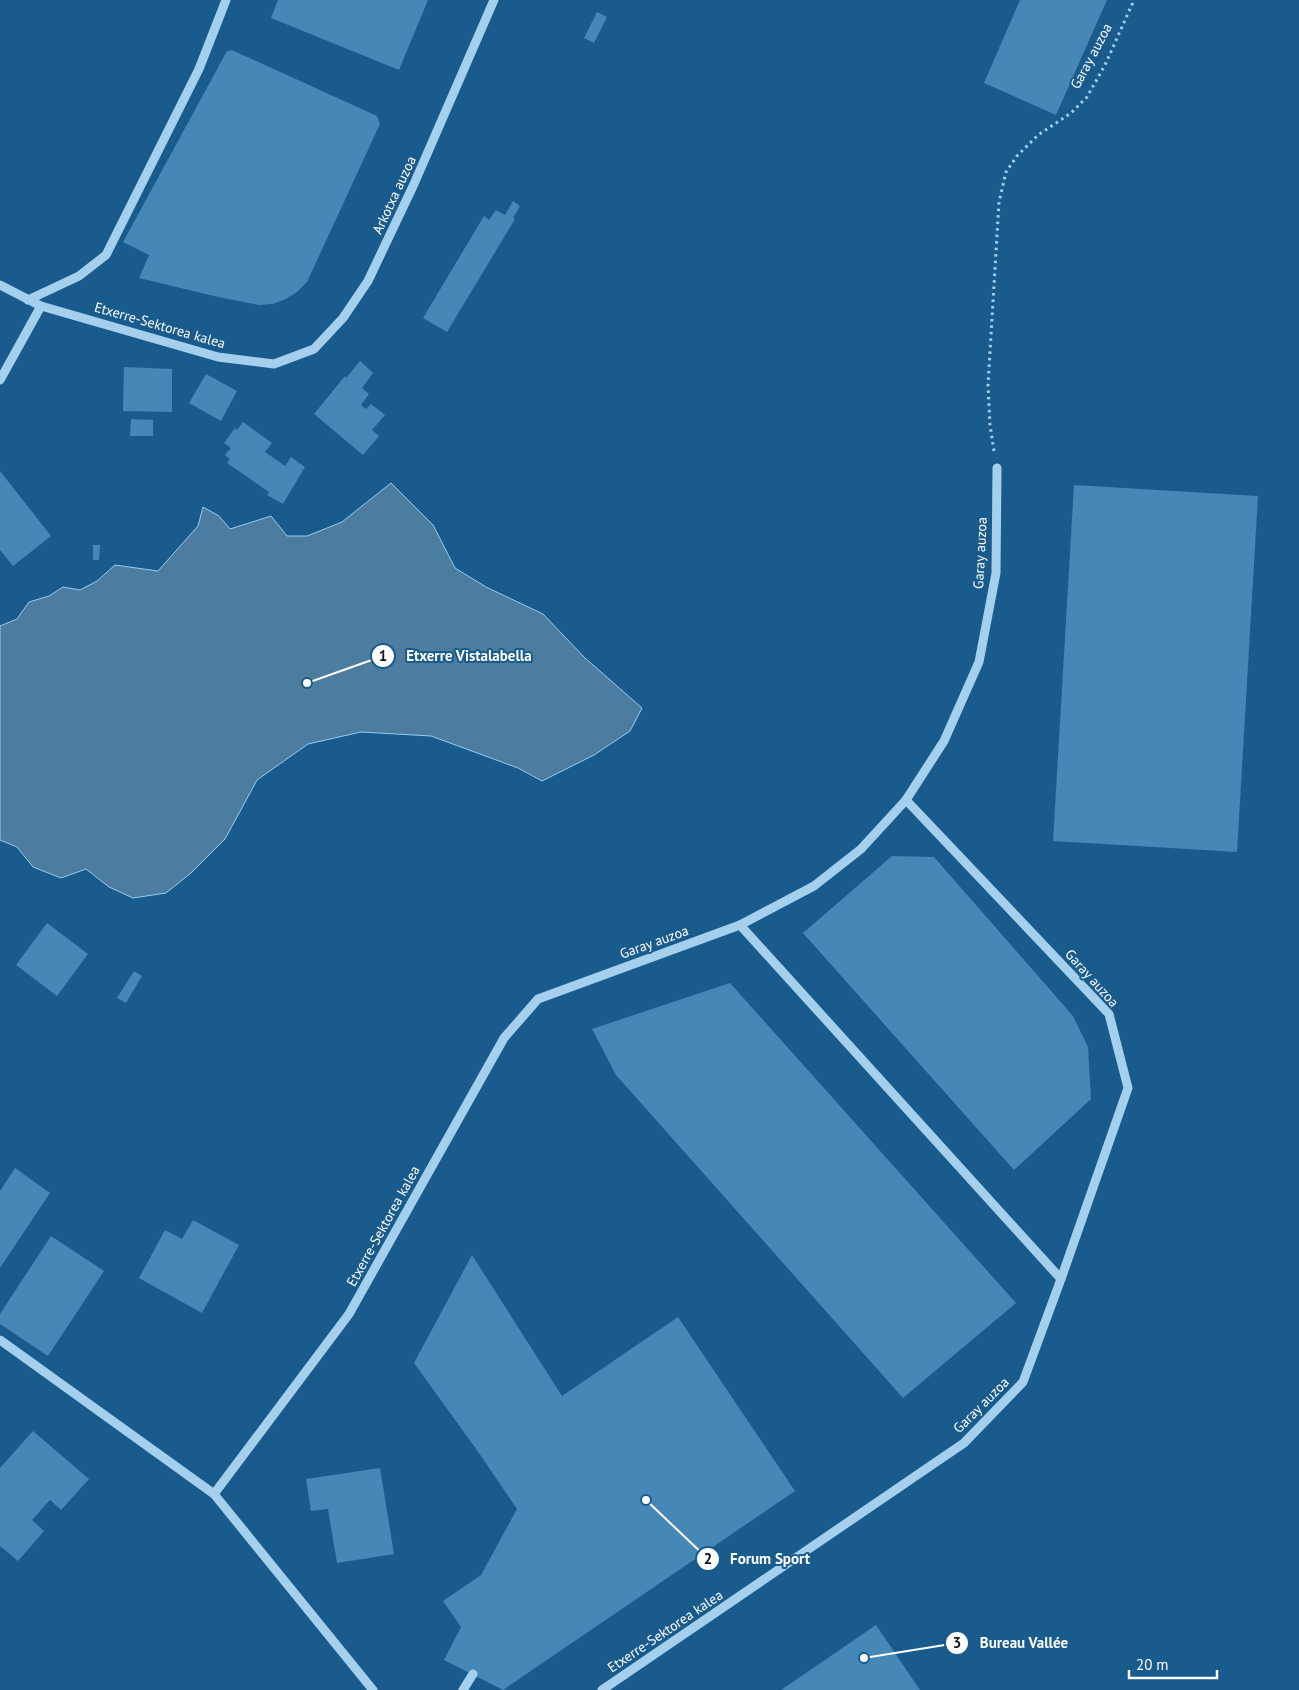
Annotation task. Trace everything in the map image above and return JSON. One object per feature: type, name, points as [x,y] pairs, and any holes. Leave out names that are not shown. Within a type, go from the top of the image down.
[{"type":"street","points":[[28,300],[80,276],[106,255],[199,69],[226,0]]},
{"type":"street","name":"Arkotxa auzoa","points":[[274,364],[314,349],[343,318],[368,282],[414,184],[494,0]]},
{"type":"street","name":"Etxerre-Sektorea kalea","points":[[0,285],[41,306],[218,358],[274,364]]},
{"type":"street","points":[[0,380],[41,306]]},
{"type":"street","name":"Garay auzoa","points":[[578,985],[740,925],[814,886],[860,849],[906,800],[944,741],[979,662],[996,573],[997,468]]},
{"type":"street","name":"Garay auzoa","points":[[906,800],[1109,1014],[1128,1088],[1023,1382],[964,1443],[941,1459]]},
{"type":"street","points":[[740,925],[1061,1279]]},
{"type":"street","name":"Etxerre-Sektorea kalea","points":[[214,1494],[349,1314],[504,1038],[538,999],[578,985]]},
{"type":"street","points":[[0,1340],[214,1494],[373,1690]]},
{"type":"street","name":"Etxerre-Sektorea kalea","points":[[602,1690],[941,1459]]},
{"type":"street","points":[[463,1690],[473,1674]]},
{"type":"path","name":"Garay auzoa","points":[[997,468],[990,425],[988,385],[996,245],[1000,202],[1006,172],[1017,156],[1038,135],[1071,113],[1087,97],[1105,65],[1134,0]]},
{"type":"water","points":[[391,483],[433,525],[455,568],[486,587],[543,614],[585,658],[642,708],[630,731],[594,755],[542,781],[518,768],[431,736],[361,732],[308,744],[257,780],[225,839],[191,873],[166,893],[133,898],[109,887],[86,869],[61,878],[33,867],[17,847],[0,840],[0,626],[17,619],[29,602],[49,596],[63,587],[80,590],[97,581],[115,565],[158,571],[198,526],[203,507],[219,516],[230,529],[271,516],[287,536],[307,536],[342,522]]},
{"type":"building","points":[[278,0],[428,0],[399,70],[271,18]]},
{"type":"building","points":[[1020,0],[1107,0],[1056,115],[984,83]]},
{"type":"building","points":[[597,12],[607,17],[594,43],[584,38]]},
{"type":"building","points":[[232,50],[377,116],[380,124],[307,282],[297,292],[273,304],[259,305],[139,278],[149,255],[123,242],[227,51]]},
{"type":"building","points":[[513,201],[520,206],[513,218],[515,219],[447,332],[423,318],[484,216],[489,220],[496,210],[505,215]]},
{"type":"building","points":[[360,361],[373,373],[362,388],[369,394],[361,405],[366,409],[371,404],[385,415],[372,430],[379,436],[363,455],[314,414]]},
{"type":"building","points":[[124,367],[172,369],[172,412],[123,411]]},
{"type":"building","points":[[206,374],[237,391],[221,421],[189,403]]},
{"type":"building","points":[[131,419],[153,420],[153,436],[130,436]]},
{"type":"building","points":[[243,422],[272,443],[265,452],[285,466],[291,457],[305,467],[283,504],[267,495],[269,492],[227,463],[230,459],[225,455],[231,448],[224,443],[235,428],[237,430]]},
{"type":"building","points":[[0,471],[51,536],[13,566],[0,550]]},
{"type":"building","points":[[1074,485],[1258,496],[1237,852],[1053,841]]},
{"type":"building","points":[[93,545],[100,545],[99,560],[93,560]]},
{"type":"building","points":[[892,856],[934,857],[1073,1016],[1088,1047],[1091,1099],[1014,1170],[803,933]]},
{"type":"building","points":[[47,923],[88,954],[57,996],[16,965]]},
{"type":"building","points":[[134,971],[142,976],[126,1003],[117,998]]},
{"type":"building","points":[[730,983],[1016,1303],[903,1398],[616,1075],[592,1029]]},
{"type":"building","points":[[15,1168],[50,1193],[0,1268],[0,1191]]},
{"type":"building","points":[[193,1220],[239,1245],[202,1313],[139,1278],[165,1230],[182,1239]]},
{"type":"building","points":[[51,1236],[104,1271],[48,1356],[0,1324],[0,1314]]},
{"type":"building","points":[[472,1255],[562,1396],[678,1317],[795,1491],[503,1690],[444,1660],[461,1627],[443,1601],[481,1575],[517,1509],[414,1363]]},
{"type":"building","points":[[33,1431],[89,1479],[61,1510],[50,1500],[32,1520],[44,1531],[18,1561],[0,1546],[0,1468]]},
{"type":"building","points":[[380,1468],[394,1554],[337,1563],[328,1509],[311,1511],[306,1479]]},
{"type":"building","points":[[876,1625],[920,1690],[781,1690]]},
{"type":"place","name":"Etxerre Vistalabella","points":[[307,683]]},
{"type":"place","name":"Forum Sport","points":[[646,1500]]},
{"type":"place","name":"Bureau Vallée","points":[[864,1658]]}]
